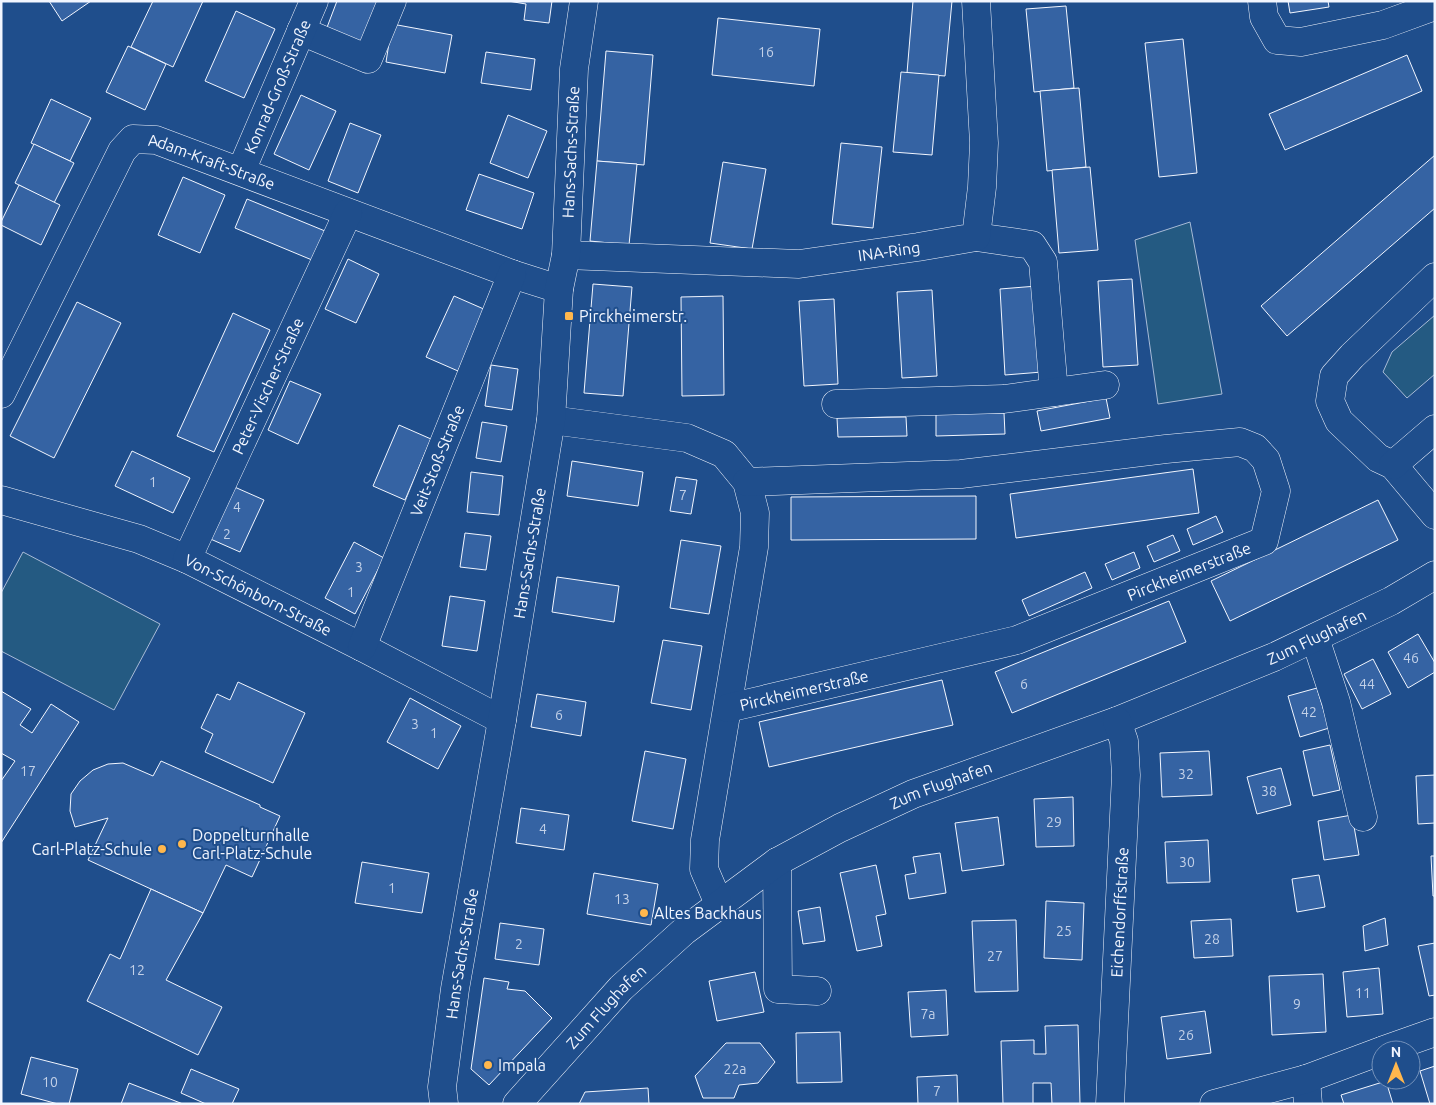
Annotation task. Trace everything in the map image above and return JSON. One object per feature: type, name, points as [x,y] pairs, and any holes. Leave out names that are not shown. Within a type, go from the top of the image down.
[{"type":"street","name":"Konrad-Groß-Straße","points":[[241,171],[314,1]]},
{"type":"street","points":[[301,31],[368,59],[392,1]]},
{"type":"street","name":"Hans-Sachs-Straße","points":[[444,1104],[442,1088],[455,989],[502,720],[551,420],[559,289],[566,256],[574,69],[584,1]]},
{"type":"street","points":[[976,1],[984,143],[982,187],[976,237]]},
{"type":"street","points":[[1262,1],[1264,17],[1278,40],[1301,42],[1383,25],[1435,6]]},
{"type":"street","name":"Adam-Kraft-Straße","points":[[1,394],[122,151],[133,139],[156,140],[512,274],[559,289]]},
{"type":"street","name":"Peter-Vischer-Straße","points":[[187,559],[348,213]]},
{"type":"street","name":"INA-Ring","points":[[566,256],[799,264],[918,248],[976,237],[1032,245],[1043,262],[1054,392]]},
{"type":"street","name":"Veit-Stoß-Straße","points":[[362,647],[512,274]]},
{"type":"street","points":[[1435,277],[1352,356],[1334,376],[1330,401],[1339,421],[1378,458],[1393,465],[1435,515]]},
{"type":"street","points":[[836,404],[1004,399],[1105,385]]},
{"type":"street","name":"Pirckheimerstraße","points":[[551,420],[687,438],[724,454],[747,482],[755,513],[754,547],[705,840],[704,868],[719,904]]},
{"type":"street","points":[[1393,465],[1435,430]]},
{"type":"street","name":"Pirckheimerstraße","points":[[728,708],[1017,640],[1264,541],[1276,491],[1266,460],[1255,448],[1240,442],[961,474],[747,482]]},
{"type":"street","name":"Von-Schönborn-Straße","points":[[1,500],[139,539],[187,559],[502,720]]},
{"type":"street","name":"Zum Flughafen","points":[[516,1104],[621,988],[684,931],[777,862],[840,828],[913,794],[1117,721],[1274,657],[1391,601],[1435,575]]},
{"type":"street","points":[[1315,638],[1336,702],[1363,816]]},
{"type":"street","name":"Eichendorffstraße","points":[[1110,1104],[1126,775],[1124,741],[1117,721]]},
{"type":"street","points":[[777,862],[778,989],[817,991]]},
{"type":"street","points":[[1411,1040],[1435,1032]]},
{"type":"street","points":[[1214,1104],[1307,1091],[1371,1056]]},
{"type":"shaded area","points":[[1190,222],[1222,394],[1158,404],[1135,240]]},
{"type":"shaded area","points":[[1435,315],[1435,374],[1407,398],[1383,372],[1392,352]]},
{"type":"shaded area","points":[[23,552],[160,624],[114,710],[1,651],[1,593]]},
{"type":"building","points":[[49,1],[91,1],[62,21]]},
{"type":"building","points":[[153,1],[203,1],[173,67],[131,47]]},
{"type":"building","points":[[337,1],[385,1],[367,46],[326,30]]},
{"type":"building","points":[[508,1],[552,1],[549,23],[524,20],[526,4]]},
{"type":"building","points":[[913,1],[952,1],[945,76],[907,73]]},
{"type":"building","points":[[1288,1],[1328,1],[1329,7],[1290,13]]},
{"type":"building","points":[[1066,6],[1074,88],[1034,92],[1026,9]]},
{"type":"building","points":[[236,11],[275,29],[244,98],[205,81]]},
{"type":"building","points":[[718,18],[820,29],[814,86],[712,75]]},
{"type":"building","points":[[392,24],[452,35],[445,73],[386,62]]},
{"type":"building","points":[[1183,39],[1197,173],[1159,177],[1145,43]]},
{"type":"building","points":[[128,46],[166,64],[145,110],[106,92]]},
{"type":"building","points":[[606,51],[653,55],[644,165],[597,161]]},
{"type":"building","points":[[486,52],[535,59],[531,90],[481,83]]},
{"type":"building","points":[[1407,55],[1422,91],[1285,150],[1269,114]]},
{"type":"building","points":[[901,72],[939,75],[932,155],[893,152]]},
{"type":"building","points":[[1079,88],[1086,167],[1047,171],[1040,91]]},
{"type":"building","points":[[301,95],[336,111],[309,170],[274,154]]},
{"type":"building","points":[[51,99],[91,118],[70,161],[31,143]]},
{"type":"building","points":[[508,115],[547,131],[528,178],[490,163]]},
{"type":"building","points":[[350,123],[381,135],[358,193],[328,181]]},
{"type":"building","points":[[841,143],[882,147],[873,228],[832,224]]},
{"type":"building","points":[[34,144],[74,163],[54,203],[15,183]]},
{"type":"building","points":[[1435,155],[1435,208],[1287,336],[1261,306]]},
{"type":"building","points":[[597,161],[637,164],[629,245],[590,241]]},
{"type":"building","points":[[723,162],[766,169],[752,249],[710,243]]},
{"type":"building","points":[[1090,167],[1098,250],[1059,253],[1052,170]]},
{"type":"building","points":[[479,174],[534,193],[522,229],[466,210]]},
{"type":"building","points":[[183,177],[225,195],[200,253],[158,235]]},
{"type":"building","points":[[19,185],[60,205],[41,245],[1,225]]},
{"type":"building","points":[[247,199],[325,231],[312,260],[235,228]]},
{"type":"building","points":[[348,259],[379,274],[356,323],[325,309]]},
{"type":"building","points":[[1132,279],[1138,365],[1103,367],[1098,281]]},
{"type":"building","points":[[593,284],[632,287],[623,396],[584,393]]},
{"type":"building","points":[[1037,286],[1042,372],[1005,375],[1000,289]]},
{"type":"building","points":[[932,290],[937,376],[902,378],[897,292]]},
{"type":"building","points":[[454,296],[486,310],[458,371],[426,357]]},
{"type":"building","points":[[723,296],[724,395],[682,396],[681,297]]},
{"type":"building","points":[[834,299],[838,384],[804,386],[799,301]]},
{"type":"building","points":[[77,302],[121,323],[54,458],[10,436]]},
{"type":"building","points":[[233,313],[270,330],[214,452],[177,436]]},
{"type":"building","points":[[491,365],[518,369],[512,410],[485,406]]},
{"type":"building","points":[[290,381],[321,394],[298,444],[268,430]]},
{"type":"building","points":[[1106,398],[1110,418],[1041,431],[1037,411]]},
{"type":"building","points":[[1004,413],[1005,434],[936,436],[936,414]]},
{"type":"building","points":[[906,417],[907,436],[838,437],[837,418]]},
{"type":"building","points":[[482,422],[507,426],[501,462],[476,458]]},
{"type":"building","points":[[399,425],[431,439],[405,500],[373,486]]},
{"type":"building","points":[[132,451],[190,478],[173,513],[115,486]]},
{"type":"building","points":[[572,461],[643,472],[638,506],[567,496]]},
{"type":"building","points":[[1193,469],[1199,513],[1016,538],[1010,494]]},
{"type":"building","points":[[471,472],[503,476],[499,515],[467,512]]},
{"type":"building","points":[[676,477],[697,480],[691,514],[670,511]]},
{"type":"building","points":[[230,485],[264,500],[240,552],[206,537]]},
{"type":"building","points":[[976,496],[976,539],[791,540],[791,497]]},
{"type":"building","points":[[1378,500],[1398,540],[1230,621],[1211,581]]},
{"type":"building","points":[[1216,516],[1223,532],[1193,545],[1187,529]]},
{"type":"building","points":[[465,533],[491,536],[486,570],[460,567]]},
{"type":"building","points":[[1173,535],[1180,551],[1154,562],[1147,546]]},
{"type":"building","points":[[681,540],[721,546],[709,614],[670,608]]},
{"type":"building","points":[[354,542],[384,558],[355,614],[325,598]]},
{"type":"building","points":[[1134,552],[1140,568],[1112,580],[1105,564]]},
{"type":"building","points":[[1085,572],[1092,588],[1029,616],[1022,600]]},
{"type":"building","points":[[557,577],[619,586],[614,622],[552,612]]},
{"type":"building","points":[[450,596],[485,601],[477,651],[442,646]]},
{"type":"building","points":[[1169,601],[1186,642],[1012,713],[995,672]]},
{"type":"building","points":[[1418,634],[1435,663],[1435,672],[1408,688],[1388,652]]},
{"type":"building","points":[[663,640],[702,646],[691,710],[651,703]]},
{"type":"building","points":[[1373,659],[1391,694],[1362,709],[1344,674]]},
{"type":"building","points":[[942,680],[953,725],[769,767],[759,722]]},
{"type":"building","points":[[238,682],[305,713],[273,783],[205,752],[213,734],[201,728],[217,694],[230,700]]},
{"type":"building","points":[[1317,688],[1329,728],[1300,737],[1288,696]]},
{"type":"building","points":[[1,691],[31,709],[20,725],[32,733],[51,704],[79,722],[1,843],[1,781],[15,761],[1,753]]},
{"type":"building","points":[[537,694],[586,702],[581,736],[531,727]]},
{"type":"building","points":[[410,698],[461,726],[438,769],[387,742]]},
{"type":"building","points":[[1330,745],[1340,790],[1313,796],[1303,751]]},
{"type":"building","points":[[645,751],[686,759],[673,829],[632,821]]},
{"type":"building","points":[[1209,751],[1212,795],[1162,797],[1160,753]]},
{"type":"building","name":"Doppelturnhalle Carl-Platz-Schule","points":[[161,761],[260,805],[260,807],[280,816],[252,877],[226,865],[203,913],[88,860],[108,818],[75,827],[70,811],[71,794],[80,781],[93,770],[108,764],[123,763],[153,776]]},
{"type":"building","points":[[1281,768],[1291,805],[1257,814],[1247,777]]},
{"type":"building","points":[[1435,775],[1435,823],[1418,824],[1416,776]]},
{"type":"building","points":[[1073,797],[1074,846],[1036,847],[1034,799]]},
{"type":"building","points":[[521,808],[569,815],[564,850],[516,843]]},
{"type":"building","points":[[1352,815],[1359,855],[1324,860],[1318,821]]},
{"type":"building","points":[[998,817],[1004,865],[962,871],[955,823]]},
{"type":"building","points":[[1208,840],[1210,882],[1167,883],[1165,842]]},
{"type":"building","points":[[940,853],[946,893],[909,899],[905,875],[916,873],[913,857]]},
{"type":"building","points":[[1431,856],[1435,856],[1435,896],[1433,896]]},
{"type":"building","points":[[362,862],[429,873],[422,913],[355,903]]},
{"type":"building","points":[[876,865],[886,914],[876,916],[882,946],[857,951],[840,873]]},
{"type":"building","points":[[594,873],[658,884],[651,925],[587,914]]},
{"type":"building","points":[[1319,875],[1325,907],[1297,912],[1292,879]]},
{"type":"building","points":[[151,889],[203,913],[166,980],[222,1007],[198,1055],[87,1001],[110,954],[120,959]]},
{"type":"building","points":[[1046,901],[1084,903],[1082,960],[1044,958]]},
{"type":"building","points":[[820,907],[825,941],[803,944],[798,911]]},
{"type":"building","points":[[1385,918],[1388,945],[1365,951],[1363,926]]},
{"type":"building","points":[[1231,919],[1233,956],[1194,958],[1191,921]]},
{"type":"building","points":[[1016,920],[1018,991],[975,992],[972,921]]},
{"type":"building","points":[[500,923],[544,929],[539,965],[495,959]]},
{"type":"building","points":[[1435,943],[1435,995],[1429,996],[1418,946]]},
{"type":"building","points":[[1379,968],[1383,1014],[1347,1017],[1343,972]]},
{"type":"building","points":[[755,972],[764,1012],[717,1021],[709,981]]},
{"type":"building","points":[[1323,974],[1326,1032],[1272,1035],[1269,976]]},
{"type":"building","points":[[484,978],[509,982],[507,989],[525,991],[552,1018],[489,1085],[471,1069]]},
{"type":"building","points":[[946,990],[948,1035],[911,1037],[908,992]]},
{"type":"building","points":[[1205,1011],[1211,1053],[1167,1059],[1161,1017]]},
{"type":"building","points":[[1078,1025],[1080,1104],[1052,1104],[1051,1083],[1033,1083],[1033,1104],[1003,1104],[1001,1041],[1034,1040],[1034,1054],[1046,1054],[1045,1026]]},
{"type":"building","points":[[840,1032],[842,1082],[797,1083],[796,1033]]},
{"type":"building","points":[[726,1043],[760,1043],[775,1062],[758,1083],[739,1085],[734,1098],[703,1098],[695,1076]]},
{"type":"building","points":[[31,1057],[78,1069],[69,1104],[58,1104],[21,1094]]},
{"type":"building","points":[[1435,1066],[1435,1104],[1430,1104],[1421,1071]]},
{"type":"building","points":[[191,1069],[239,1089],[232,1104],[206,1104],[181,1093]]},
{"type":"building","points":[[957,1075],[958,1104],[918,1104],[917,1077]]},
{"type":"building","points":[[129,1083],[183,1104],[121,1104]]},
{"type":"building","points":[[1371,1086],[1371,1090],[1389,1090],[1393,1104],[1344,1104],[1341,1095]]},
{"type":"building","points":[[648,1088],[649,1104],[579,1104],[585,1092]]},
{"type":"place","name":"Pirckheimerstr.","points":[[569,316]]},
{"type":"place","name":"Doppelturnhalle Carl-Platz-Schule","points":[[182,844]]},
{"type":"place","name":"Carl-Platz-Schule","points":[[162,849]]},
{"type":"place","name":"Altes Backhaus","points":[[644,913]]},
{"type":"place","name":"Impala","points":[[488,1065]]}]
